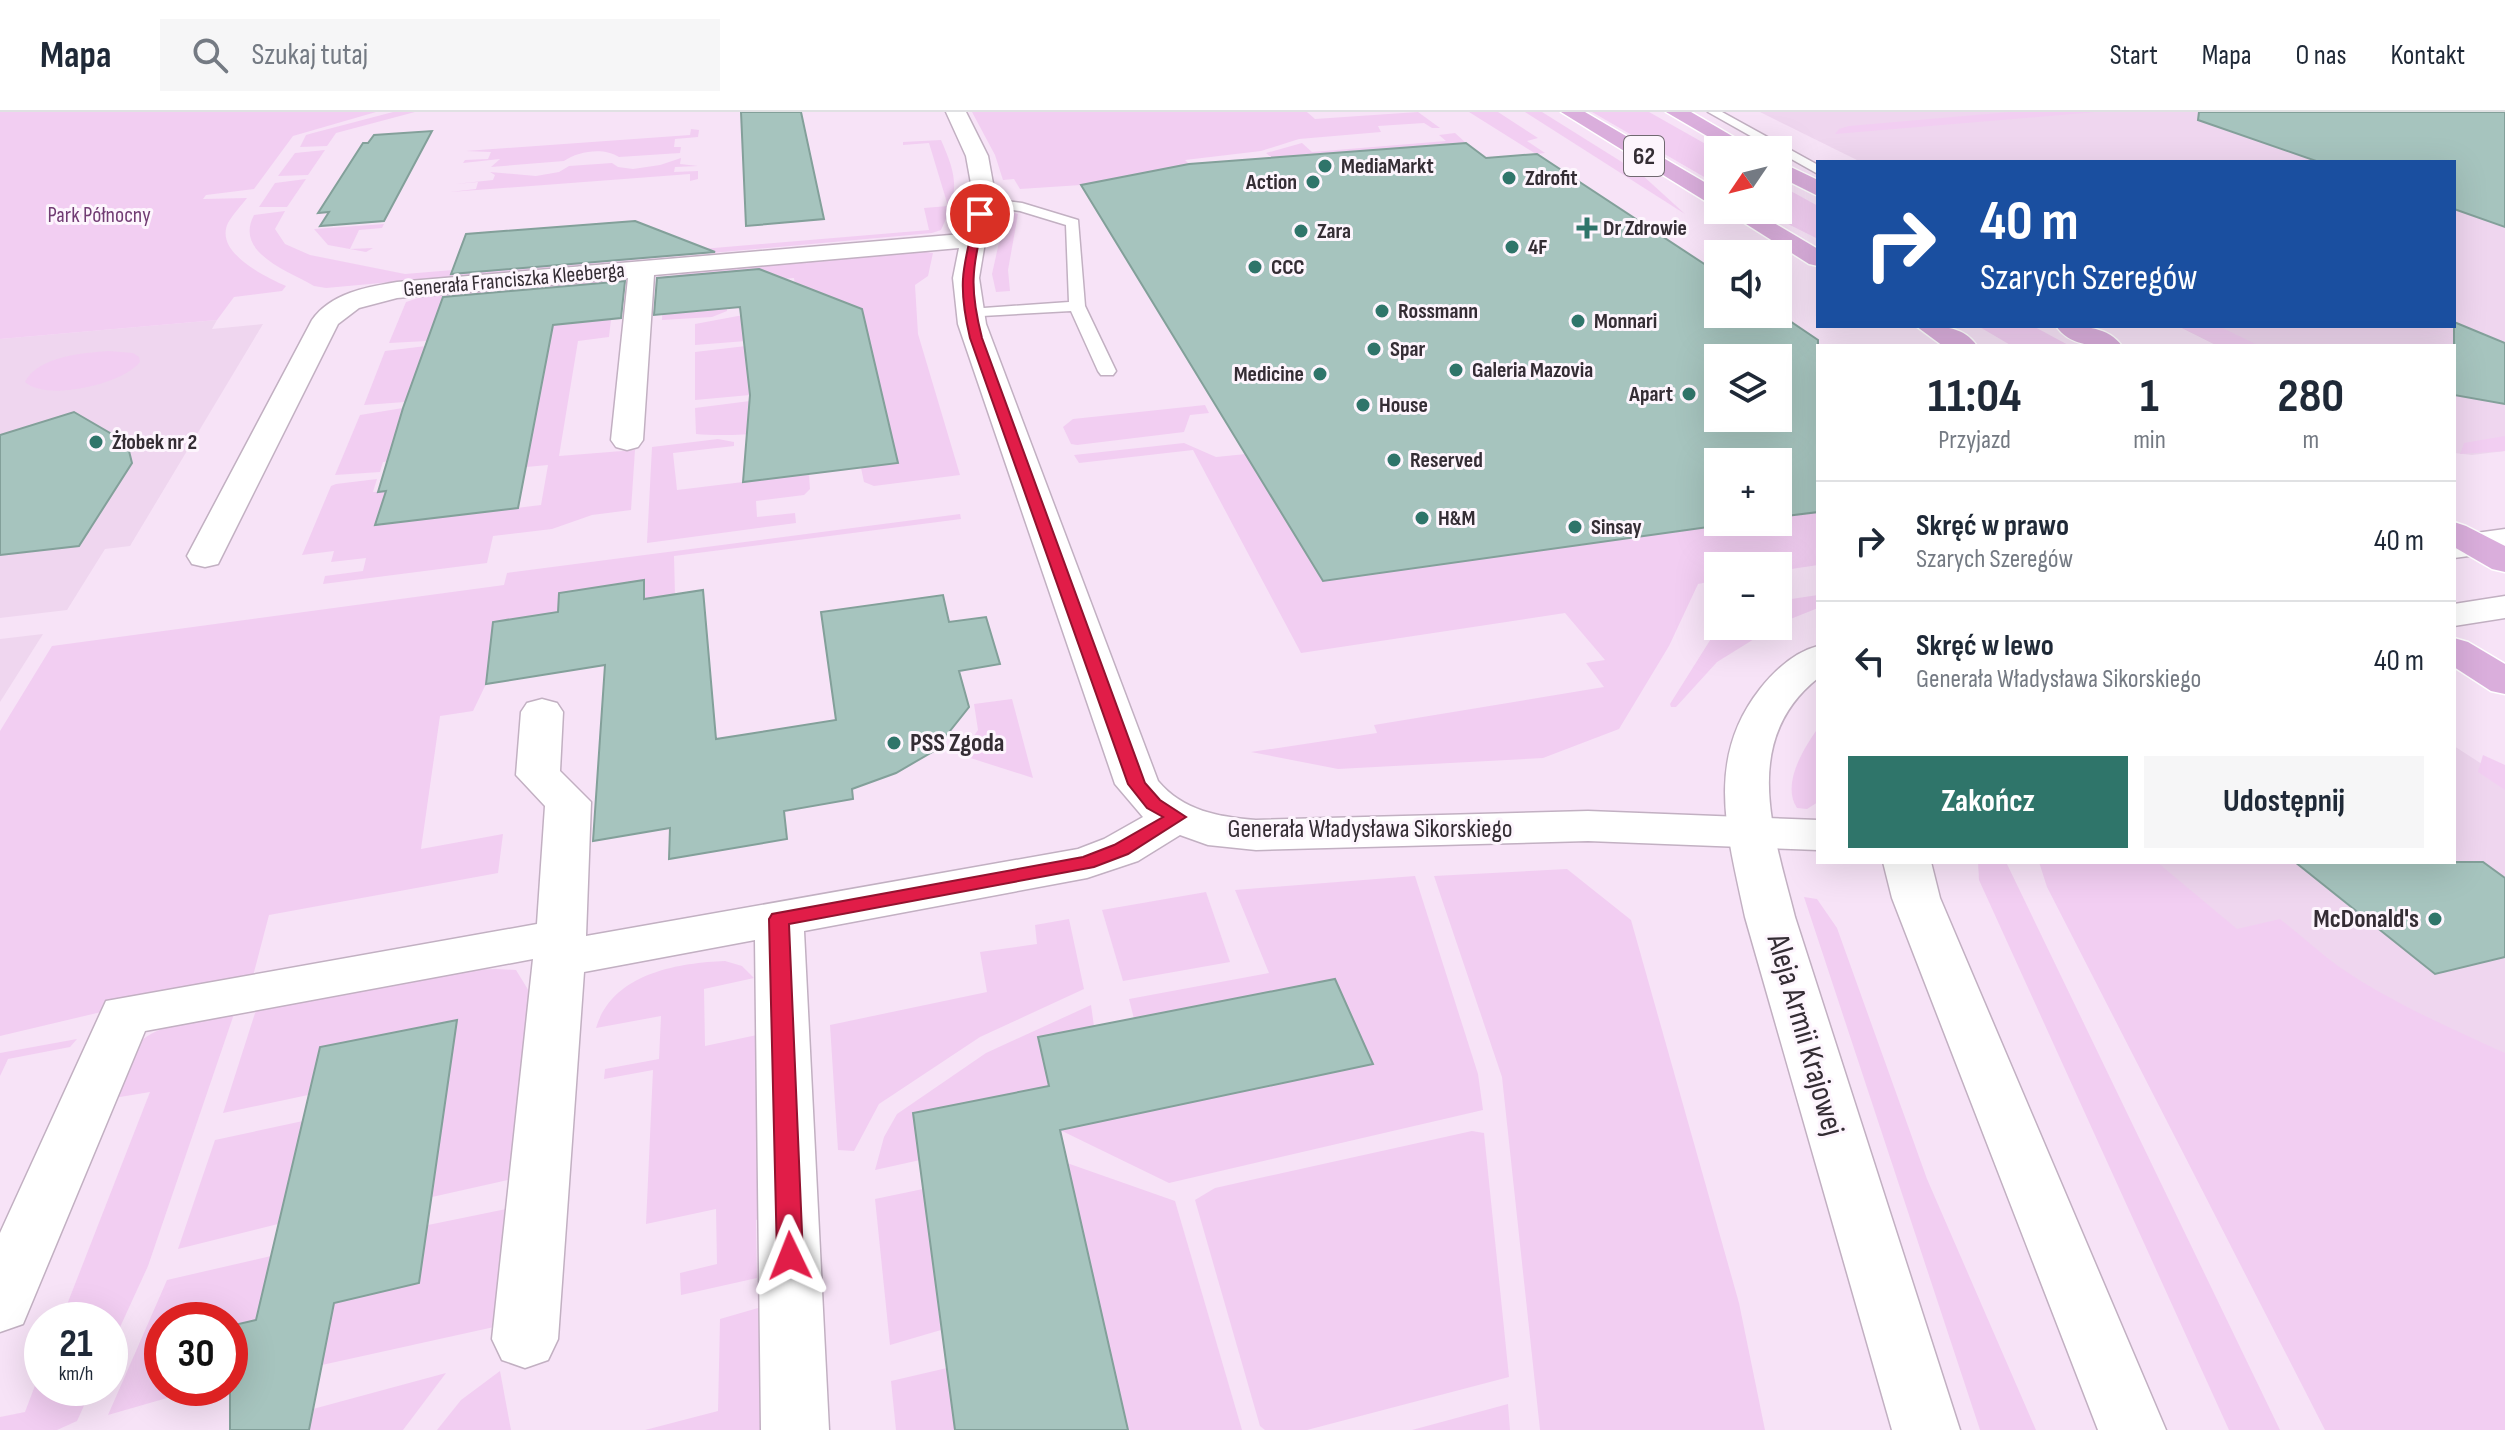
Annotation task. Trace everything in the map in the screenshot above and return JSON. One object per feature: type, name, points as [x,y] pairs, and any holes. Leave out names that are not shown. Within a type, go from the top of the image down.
[{"type":"main road","name":"62","points":[[1571,112],[1704,191]]},
{"type":"main road","name":"62","points":[[1676,112],[1720,136]]},
{"type":"main road","points":[[1792,175],[1816,188]]},
{"type":"main road","points":[[1759,224],[1816,258]]},
{"type":"main road","points":[[1933,328],[1960,344]]},
{"type":"main road","points":[[2074,328],[2104,344]]},
{"type":"main road","points":[[2456,651],[2505,682]]},
{"type":"street","name":"Generała Władysława Sikorskiego","points":[[956,112],[977,156],[982,202],[966,278],[970,314],[987,372],[1137,784],[1153,804],[1208,830],[1256,835],[1588,826],[1816,835]]},
{"type":"street","name":"Generała Franciszka Kleeberga","points":[[205,556],[326,320],[339,306],[357,298],[397,290],[508,290],[642,268],[973,240]]},
{"type":"street","points":[[627,440],[642,268]]},
{"type":"street","points":[[2456,615],[2505,607]]},
{"type":"street","name":"Aleja Armii Krajowej","points":[[1816,659],[1780,685],[1754,724],[1747,754],[1746,778],[1752,831],[1770,917],[1926,1430]]},
{"type":"street","points":[[525,1339],[560,948],[568,802],[538,775],[542,712]]},
{"type":"street","points":[[0,1304],[125,1015],[560,948],[779,919],[1087,863],[1142,839],[1177,817]]},
{"type":"street","points":[[1908,864],[1916,898],[2132,1430]]},
{"type":"street","points":[[779,919],[795,1430]]},
{"type":"lane","points":[[1714,112],[1816,169]]},
{"type":"lane","points":[[982,202],[1022,207],[1073,223],[1077,306],[1107,371]]},
{"type":"lane","points":[[970,314],[1077,306]]},
{"type":"shaded area","points":[[1760,112],[2505,112],[2505,451],[2472,455],[2456,453],[2456,344],[2214,344],[2182,328],[2456,328],[2456,160],[1857,160]]},
{"type":"shaded area","name":"Żłobek nr 2","points":[[217,320],[212,329],[263,324],[130,546],[105,549],[67,610],[0,618],[0,339]]},
{"type":"shaded area","points":[[43,634],[0,702],[0,639]]},
{"type":"shaded area","points":[[2456,747],[2505,779],[2505,1060],[2082,864],[2456,864]]},
{"type":"green space","name":"Park Północny","points":[[0,112],[376,112],[293,136],[254,189],[206,195],[203,199],[247,198],[228,223],[228,244],[244,262],[286,286],[282,291],[234,297],[217,320],[0,339]]},
{"type":"green space","points":[[393,112],[415,112],[336,133],[327,146],[300,147],[306,135]]},
{"type":"green space","points":[[972,112],[1307,112],[1315,119],[1418,112],[1440,128],[1424,123],[1378,126],[1381,132],[1299,139],[1261,151],[1185,160],[1189,164],[1081,185],[1020,189],[1014,179],[1003,180],[995,155]]},
{"type":"green space","points":[[1469,112],[1498,112],[1538,138],[1527,141],[1545,153],[1536,154]]},
{"type":"green space","points":[[1525,112],[1542,112],[1641,174],[1685,214]]},
{"type":"green space","points":[[1592,112],[1649,112],[1704,143],[1704,177]]},
{"type":"green space","points":[[2010,112],[2096,112],[1835,134],[1849,126]]},
{"type":"green space","points":[[691,129],[699,130],[698,137],[675,139],[674,147],[681,147],[680,153],[619,157],[606,152],[591,152],[564,161],[491,167],[500,159],[463,163],[465,160],[488,159],[491,152],[466,151],[690,135]]},
{"type":"green space","points":[[1455,133],[1466,143],[1272,158],[1266,153],[1302,143],[1312,152],[1446,141],[1439,135]]},
{"type":"green space","points":[[941,140],[951,165],[954,185],[951,205],[941,230],[932,233],[326,288],[314,286],[278,267],[257,250],[251,240],[250,228],[254,215],[285,211],[275,229],[285,244],[310,255],[405,274],[929,230],[924,208],[948,206],[929,143],[903,145],[903,142]]},
{"type":"green space","points":[[325,150],[308,175],[278,176],[295,153]]},
{"type":"green space","points":[[681,158],[680,164],[698,166],[675,167],[674,172],[698,171],[698,179],[690,181],[690,174],[450,192],[476,189],[478,182],[455,184],[493,180],[495,175],[490,172],[536,176],[559,172],[569,166],[612,163],[633,169]]},
{"type":"green space","points":[[306,179],[287,207],[259,207],[275,183]]},
{"type":"green space","points":[[1792,192],[1816,205],[1816,238],[1788,224],[1792,224]]},
{"type":"green space","points":[[1006,211],[1018,214],[1008,270],[1010,291],[996,292],[992,274]]},
{"type":"green space","points":[[384,224],[382,228],[359,230],[350,249],[373,248],[366,252],[328,245],[314,229]]},
{"type":"green space","points":[[919,251],[933,253],[928,276],[915,285],[918,334],[960,475],[874,486],[864,482],[861,468],[897,463],[861,309],[830,309],[795,285],[794,278],[681,288],[727,308],[727,311],[712,317],[662,320],[664,281],[683,273]]},
{"type":"green space","points":[[599,280],[615,284],[609,337],[578,341],[559,456],[635,450],[631,510],[592,515],[552,529],[493,536],[487,563],[323,584],[325,576],[363,571],[366,558],[331,562],[334,551],[302,555],[331,486],[336,484],[377,479],[373,492],[386,491],[375,525],[541,505],[548,465],[526,467],[553,325],[587,322],[591,293],[525,298],[527,288]]},
{"type":"green space","points":[[491,291],[488,302],[441,330],[431,331],[427,341],[389,343],[406,302],[421,297]]},
{"type":"green space","points":[[754,313],[746,341],[695,345],[695,324]]},
{"type":"green space","points":[[1981,328],[2037,328],[2066,344],[2009,344]]},
{"type":"green space","points":[[2182,328],[2222,328],[2256,344],[2214,344]]},
{"type":"green space","points":[[426,346],[420,390],[409,391],[405,402],[364,405],[385,351]]},
{"type":"green space","points":[[746,346],[760,383],[749,385],[750,395],[695,400],[695,352]]},
{"type":"green space","points":[[108,351],[133,353],[140,362],[118,377],[84,388],[50,390],[25,382],[31,373],[51,361]]},
{"type":"green space","points":[[750,401],[764,433],[696,434],[695,408]]},
{"type":"green space","points":[[1205,405],[1209,413],[1190,415],[1184,432],[1077,445],[1071,444],[1063,427],[1073,419]]},
{"type":"green space","points":[[403,408],[396,461],[383,462],[380,472],[335,475],[360,415]]},
{"type":"green space","points":[[2505,436],[2505,451],[2460,454],[2464,443]]},
{"type":"green space","points":[[718,439],[734,442],[734,446],[673,453],[677,490],[809,474],[810,489],[804,495],[756,501],[757,517],[795,513],[796,523],[647,543],[652,447]]},
{"type":"green space","points":[[1184,443],[1216,457],[1246,454],[1324,581],[1704,528],[1704,536],[1792,536],[1792,515],[1816,512],[1816,565],[1792,569],[1792,552],[1704,552],[1704,583],[1698,584],[1669,646],[1619,729],[1543,758],[1338,769],[1251,752],[1377,733],[1374,725],[1604,687],[1586,663],[1605,660],[1565,613],[1301,653],[1193,450],[1079,463],[1074,455]]},
{"type":"green space","points":[[960,514],[961,519],[674,556],[675,595],[644,599],[643,580],[559,593],[558,612],[494,622],[486,684],[473,711],[440,716],[421,849],[503,834],[498,873],[269,915],[253,976],[0,1036],[0,731],[52,646],[504,585],[507,573]]},
{"type":"green space","points":[[1816,595],[1816,609],[1792,618],[1792,599]]},
{"type":"green space","points":[[1710,640],[1752,640],[1717,662],[1676,707],[1670,704]]},
{"type":"green space","points":[[1012,699],[1033,778],[961,755],[978,730],[974,704]]},
{"type":"green space","points":[[1816,731],[1816,803],[1807,809],[1797,808],[1793,798],[1793,777]]},
{"type":"green space","points":[[2483,755],[2505,765],[2505,790],[2478,772]]},
{"type":"green space","points":[[1978,864],[2007,864],[2280,1430],[2229,1430],[1979,880]]},
{"type":"green space","points":[[2040,864],[2159,864],[2237,929],[2280,919],[2338,966],[2378,991],[2505,1053],[2505,1430],[2325,1430],[2047,887]]},
{"type":"green space","points":[[1567,869],[1631,920],[1739,1303],[1765,1430],[1540,1430],[1502,1077],[1434,876]]},
{"type":"green space","points":[[1415,876],[1478,1074],[1483,1110],[1169,1183],[1060,1130],[1372,1064],[1134,1019],[1129,999],[1269,973],[1235,890]]},
{"type":"green space","points":[[1206,892],[1230,962],[1123,981],[1102,910]]},
{"type":"green space","points":[[1804,897],[1817,899],[1837,928],[1927,1179],[2036,1430],[1980,1430]]},
{"type":"green space","points":[[1069,919],[1084,989],[980,1037],[879,1104],[854,1151],[838,1150],[830,1025],[987,992],[980,952],[1037,944],[1035,925]]},
{"type":"green space","points":[[725,961],[742,966],[754,978],[704,989],[705,1046],[771,1032],[778,1215],[756,1220],[757,1278],[681,1295],[680,1273],[717,1264],[716,1209],[646,1224],[653,1070],[604,1079],[605,1069],[659,1059],[661,1016],[596,1028],[604,1010],[616,995],[648,975],[686,965]]},
{"type":"green space","points":[[458,970],[516,970],[535,1001],[517,1178],[432,1197],[456,1021],[320,1047],[308,1095],[223,1113],[256,1010]]},
{"type":"green space","points":[[1091,1005],[1094,1026],[1049,1086],[914,1113],[920,1160],[875,1170],[884,1137],[897,1114],[986,1053]]},
{"type":"green space","points":[[234,1014],[148,1266],[128,1310],[128,1302],[68,1302],[150,1092],[114,1098],[123,1071],[138,1044],[149,1035],[176,1024]]},
{"type":"green space","points":[[77,1039],[70,1047],[8,1059],[0,1076],[0,1053]]},
{"type":"green space","points":[[303,1121],[278,1224],[178,1249],[215,1140]]},
{"type":"green space","points":[[1472,1131],[1484,1133],[1509,1377],[1307,1430],[1265,1430],[1260,1426],[1195,1200],[1215,1188]]},
{"type":"green space","points":[[1067,1163],[1175,1201],[1242,1430],[1128,1430]]},
{"type":"green space","points":[[923,1189],[941,1330],[890,1345],[875,1199]]},
{"type":"green space","points":[[516,1207],[503,1325],[322,1365],[334,1303],[419,1283],[428,1225]]},
{"type":"green space","points":[[271,1256],[256,1320],[248,1322],[248,1302],[157,1302],[167,1280]]},
{"type":"green space","points":[[765,1306],[766,1430],[645,1430],[718,1411],[720,1319]]},
{"type":"green space","points":[[144,1333],[144,1405],[108,1415],[112,1406],[128,1406],[128,1369]]},
{"type":"green space","points":[[947,1368],[955,1430],[896,1430],[891,1381]]},
{"type":"green space","points":[[500,1371],[511,1430],[437,1430],[461,1400]]},
{"type":"green space","points":[[446,1373],[403,1430],[309,1430],[313,1409]]},
{"type":"green space","points":[[1508,1404],[1510,1430],[1412,1430]]},
{"type":"green space","points":[[27,1406],[84,1406],[77,1421],[57,1430],[0,1430],[0,1417],[25,1412]]},
{"type":"building","points":[[741,112],[801,112],[824,219],[746,226]]},
{"type":"building","points":[[2199,112],[2505,112],[2505,227],[2456,210],[2456,160],[2313,160],[2198,120]]},
{"type":"building","points":[[432,131],[384,221],[320,226],[329,212],[318,213],[363,143],[368,143],[374,135]]},
{"type":"building","name":"Galeria Mazovia","points":[[1466,143],[1486,158],[1537,154],[1704,264],[1704,328],[1792,328],[1792,322],[1818,340],[1816,512],[1792,515],[1792,448],[1704,448],[1704,528],[1323,581],[1081,185],[1189,164]]},
{"type":"building","points":[[635,221],[715,252],[451,274],[466,234]]},
{"type":"building","points":[[759,269],[862,309],[898,463],[743,482],[750,395],[740,307],[654,315],[657,278]]},
{"type":"building","points":[[625,281],[621,318],[553,325],[518,508],[375,525],[386,491],[378,492],[403,408],[443,297]]},
{"type":"building","points":[[2456,323],[2505,343],[2505,404],[2456,395]]},
{"type":"building","points":[[74,412],[127,443],[132,463],[79,546],[0,555],[0,435]]},
{"type":"building","points":[[644,580],[644,599],[703,590],[716,739],[836,720],[821,612],[943,595],[949,622],[986,617],[1000,664],[959,671],[969,707],[934,751],[896,773],[852,789],[853,799],[784,811],[787,839],[669,859],[670,828],[593,841],[605,665],[486,684],[493,622],[558,612],[559,593]]},
{"type":"building","name":"McDonald's","points":[[2483,862],[2505,878],[2505,957],[2435,974],[2298,864]]},
{"type":"building","points":[[1335,979],[1373,1064],[1060,1130],[1128,1430],[955,1430],[913,1113],[1049,1086],[1038,1037]]},
{"type":"building","points":[[457,1020],[419,1283],[334,1303],[309,1430],[230,1430],[230,1406],[248,1406],[248,1322],[256,1320],[320,1047]]},
{"type":"place","name":"MediaMarkt","points":[[1325,166]]},
{"type":"place","name":"Zdrofit","points":[[1509,178]]},
{"type":"place","name":"Action","points":[[1313,182]]},
{"type":"place","name":"Dr Zdrowie","points":[[1587,228]]},
{"type":"place","name":"Zara","points":[[1301,231]]},
{"type":"place","name":"4F","points":[[1512,247]]},
{"type":"place","name":"CCC","points":[[1255,267]]},
{"type":"place","name":"Rossmann","points":[[1382,311]]},
{"type":"place","name":"Monnari","points":[[1578,321]]},
{"type":"place","name":"Spar","points":[[1374,349]]},
{"type":"place","name":"Galeria Mazovia","points":[[1456,370]]},
{"type":"place","name":"Medicine","points":[[1320,374]]},
{"type":"place","name":"Apart","points":[[1689,394]]},
{"type":"place","name":"House","points":[[1363,405]]},
{"type":"place","name":"Żłobek nr 2","points":[[96,442]]},
{"type":"place","name":"Reserved","points":[[1394,460]]},
{"type":"place","name":"H&M","points":[[1422,518]]},
{"type":"place","name":"Sinsay","points":[[1575,527]]},
{"type":"place","name":"PSS Zgoda","points":[[894,743]]},
{"type":"place","name":"McDonald's","points":[[2435,919]]},
{"type":"route","points":[[790,1256],[779,919],[1087,863],[1121,850],[1177,817],[1153,804],[1137,784],[1106,706],[1056,555],[976,338],[968,305],[966,278],[980,214]]}]
